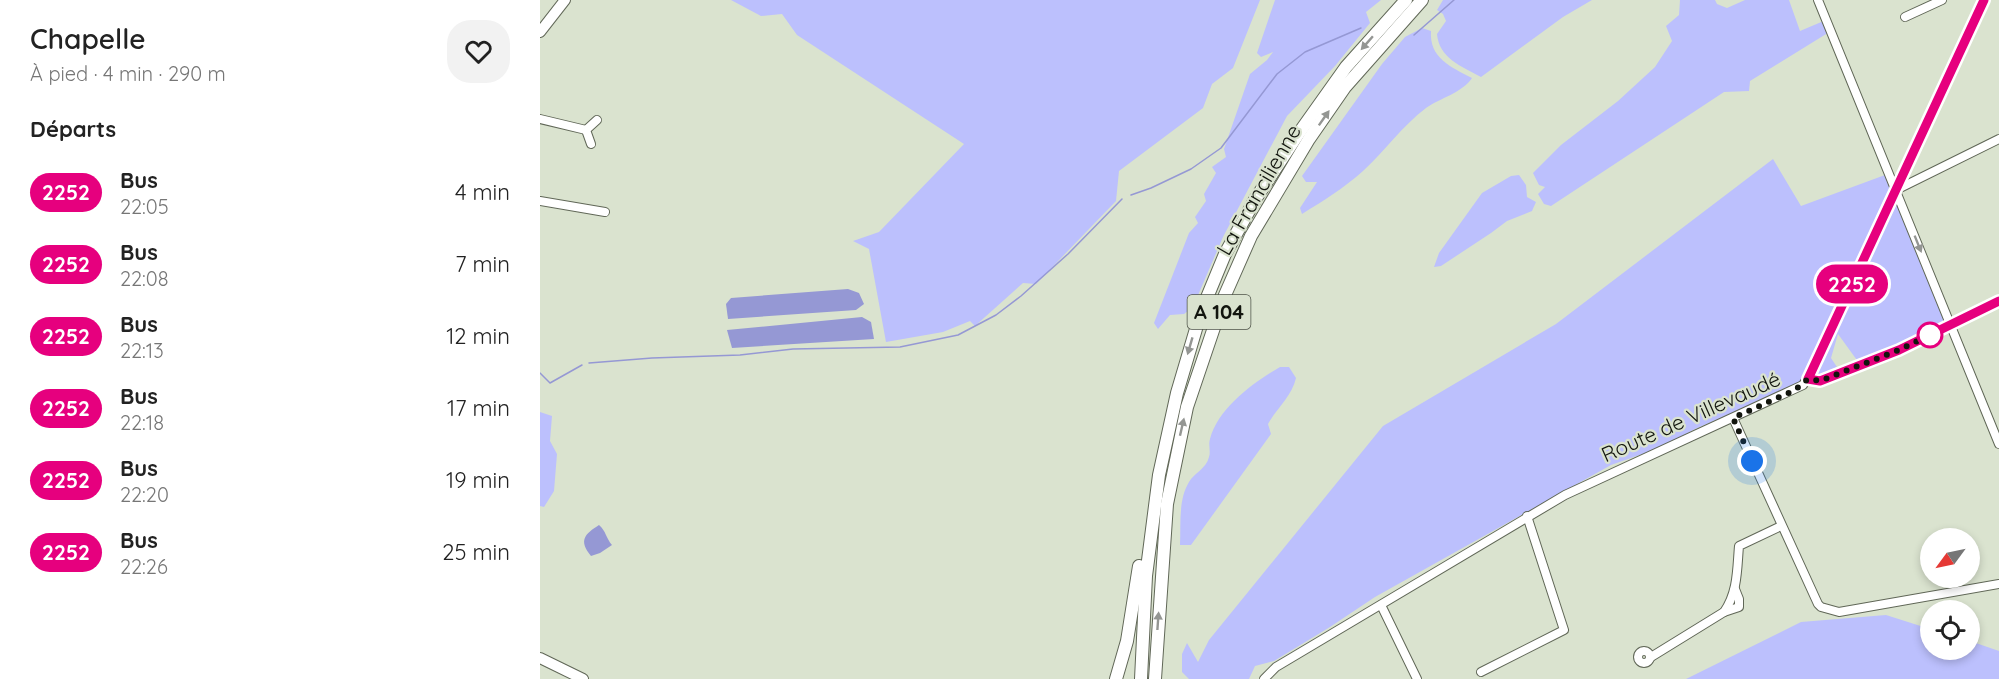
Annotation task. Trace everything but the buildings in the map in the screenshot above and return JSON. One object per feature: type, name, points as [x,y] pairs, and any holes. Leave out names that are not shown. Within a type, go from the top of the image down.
[{"type":"highway","name":"La Francilienne","points":[[1141,679],[1144,598],[1152,523],[1166,437],[1200,312],[1225,254],[1256,198],[1346,67],[1406,0]]},
{"type":"highway","name":"La Francilienne","points":[[1155,679],[1162,559],[1169,493],[1187,407],[1225,295],[1251,236],[1309,139],[1345,87],[1422,0]]},
{"type":"highway","points":[[1116,679],[1127,641],[1144,532],[1152,523]]},
{"type":"main road","points":[[540,32],[565,0]]},
{"type":"main road","points":[[541,658],[583,679]]},
{"type":"street","points":[[1818,0],[1999,444]]},
{"type":"street","points":[[1905,17],[1942,0]]},
{"type":"street","name":"Route de Villevaudé","points":[[1264,679],[1276,667],[1565,495],[1795,390],[1808,379],[1984,0]]},
{"type":"street","points":[[540,119],[586,130]]},
{"type":"street","points":[[586,130],[597,120]]},
{"type":"street","points":[[586,130],[591,144]]},
{"type":"street","points":[[1896,190],[1999,139]]},
{"type":"street","points":[[540,201],[605,212]]},
{"type":"street","points":[[1808,379],[1820,381],[1899,350],[1999,300]]},
{"type":"street","points":[[1989,418],[1999,414]]},
{"type":"street","points":[[1733,418],[1781,526],[1821,607],[1839,612],[1999,584]]},
{"type":"street","points":[[1481,672],[1564,630],[1527,516]]},
{"type":"street","points":[[1651,657],[1724,612],[1739,607],[1740,599],[1735,589],[1739,546],[1781,526]]},
{"type":"street","points":[[1381,605],[1417,679]]},
{"type":"shaded area","points":[[731,0],[1260,0],[1233,68],[1212,84],[1203,108],[1119,171],[1116,201],[1036,284],[1023,283],[975,326],[970,321],[943,332],[886,342],[869,249],[853,241],[879,232],[964,144],[797,35],[782,14],[761,16]]},
{"type":"shaded area","points":[[1275,0],[1381,0],[1366,12],[1370,23],[1335,66],[1287,116],[1223,237],[1193,307],[1184,314],[1170,315],[1158,329],[1154,323],[1189,233],[1198,223],[1195,217],[1206,201],[1204,194],[1216,173],[1212,167],[1226,157],[1224,149],[1250,74],[1273,52],[1261,57],[1257,53]]},
{"type":"shaded area","points":[[1443,0],[1592,0],[1563,17],[1481,77],[1452,60],[1442,49],[1437,34],[1446,21],[1443,14],[1437,10]]},
{"type":"shaded area","points":[[1680,0],[1715,0],[1717,4],[1727,8],[1745,0],[1789,0],[1800,31],[1826,20],[1831,31],[1750,81],[1749,91],[1724,92],[1551,206],[1544,204],[1538,194],[1545,187],[1539,185],[1533,173],[1561,145],[1618,101],[1655,67],[1672,41],[1666,26],[1679,15]]},
{"type":"shaded area","points":[[1422,28],[1431,31],[1434,48],[1443,60],[1472,78],[1457,91],[1426,108],[1356,177],[1302,214],[1300,208],[1317,182],[1306,182],[1302,176],[1382,64],[1405,37]]},
{"type":"shaded area","points":[[1773,159],[1801,206],[1885,175],[1946,326],[1859,363],[1838,334],[1831,358],[1837,367],[1695,429],[1662,447],[1611,465],[1375,597],[1274,661],[1255,666],[1249,679],[1189,679],[1182,672],[1182,654],[1187,643],[1198,662],[1209,640],[1383,426],[1556,324]]},
{"type":"shaded area","points":[[1519,175],[1526,185],[1527,197],[1536,202],[1532,211],[1507,221],[1441,266],[1434,267],[1439,253],[1482,193],[1511,176]]},
{"type":"shaded area","points":[[848,289],[859,293],[864,304],[856,310],[728,319],[726,304],[731,298]]},
{"type":"shaded area","points":[[862,317],[871,322],[874,339],[732,348],[727,330]]},
{"type":"shaded area","points":[[1280,367],[1289,367],[1296,378],[1288,396],[1268,424],[1271,434],[1191,545],[1180,545],[1181,513],[1185,489],[1191,479],[1203,468],[1210,455],[1209,441],[1214,428],[1238,397]]},
{"type":"shaded area","points":[[540,412],[552,416],[550,441],[557,454],[554,491],[544,507],[540,506]]},
{"type":"shaded area","points":[[599,525],[612,545],[591,556],[585,546],[585,538]]},
{"type":"shaded area","points":[[1886,615],[1920,626],[1920,660],[1980,660],[1980,644],[1999,651],[1999,679],[1686,679],[1801,622]]},
{"type":"waterway","points":[[1414,35],[1454,0]]},
{"type":"waterway","points":[[1131,195],[1191,169],[1221,148],[1277,74],[1305,52],[1361,28]]},
{"type":"waterway","points":[[589,363],[740,355],[793,349],[900,347],[958,335],[996,315],[1021,296],[1068,254],[1122,199]]},
{"type":"waterway","points":[[540,373],[550,383],[582,365]]},
{"type":"bus line","name":"2252","points":[[1984,0],[1808,379],[1820,381],[1899,350],[1999,301]]},
{"type":"route","points":[[1752,461],[1733,418],[1795,390],[1808,379],[1820,381],[1899,350],[1930,335]]}]
